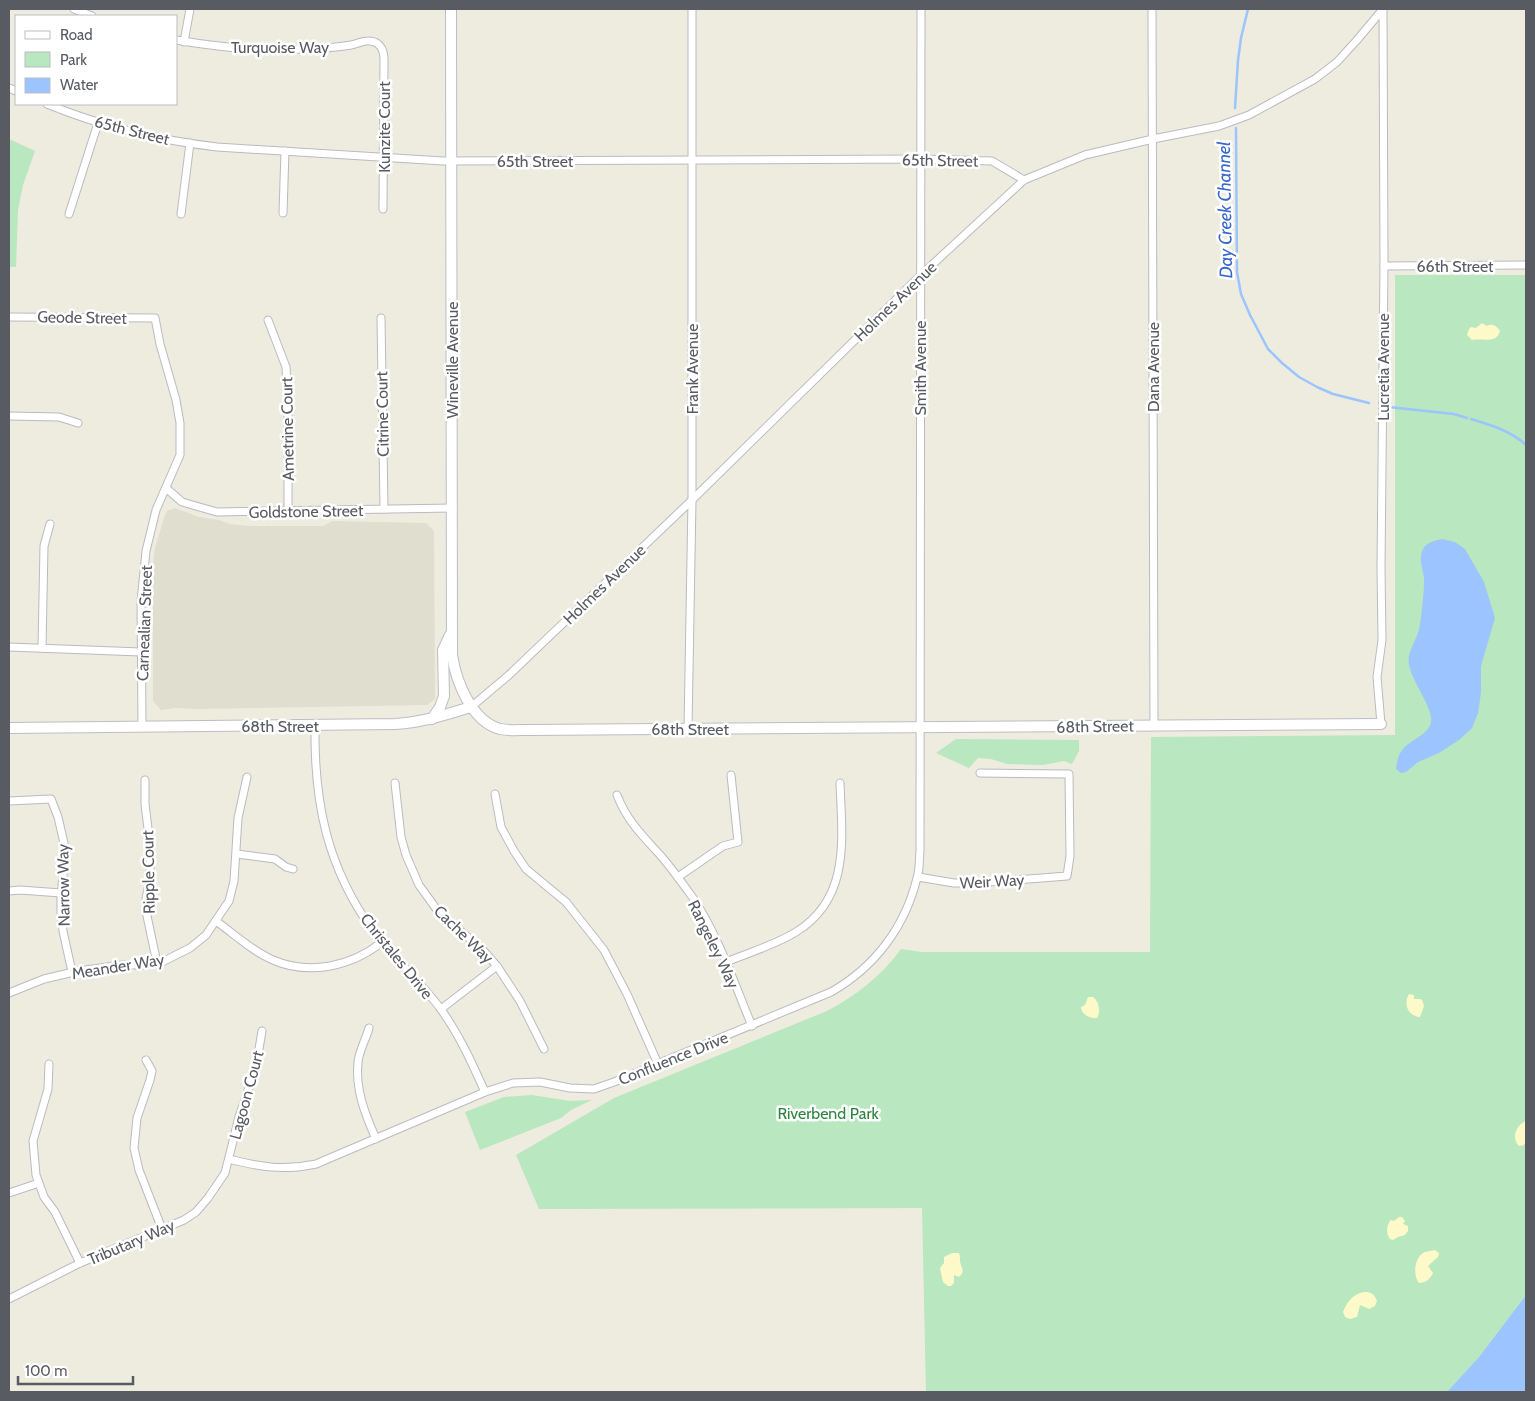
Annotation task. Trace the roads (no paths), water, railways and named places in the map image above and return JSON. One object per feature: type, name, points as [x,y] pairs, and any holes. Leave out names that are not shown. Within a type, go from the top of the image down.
[{"type":"street","points":[[74,9],[89,15]]},
{"type":"street","points":[[184,42],[190,9]]},
{"type":"street","name":"Wineville Avenue","points":[[451,9],[452,631],[455,671],[458,682],[472,707]]},
{"type":"street","name":"Frank Avenue","points":[[688,729],[692,500],[692,9]]},
{"type":"street","name":"Smith Avenue","points":[[920,728],[921,9]]},
{"type":"street","name":"Dana Avenue","points":[[1152,9],[1154,725]]},
{"type":"street","name":"Holmes Avenue","points":[[472,707],[509,675],[692,500],[920,276],[1024,180],[1085,155],[1219,126],[1249,115],[1316,79],[1337,62],[1383,9]]},
{"type":"street","name":"Lucretia Avenue","points":[[1381,724],[1377,677],[1382,640],[1383,9]]},
{"type":"street","name":"Turquoise Way","points":[[178,40],[256,50],[301,50],[369,41],[381,46]]},
{"type":"street","name":"Kunzite Court","points":[[381,46],[384,52],[383,209]]},
{"type":"street","name":"65th Street","points":[[50,105],[126,131],[190,144],[217,147],[451,161],[922,159],[992,161],[1024,180]]},
{"type":"street","points":[[69,214],[98,123]]},
{"type":"street","points":[[181,214],[190,144]]},
{"type":"street","points":[[283,213],[285,151]]},
{"type":"street","name":"66th Street","points":[[1384,266],[1526,265]]},
{"type":"street","name":"Geode Street","points":[[9,317],[155,318]]},
{"type":"street","name":"Carnealian Street","points":[[142,727],[141,602],[146,551],[156,510],[180,455],[180,423],[176,400],[160,344],[155,318]]},
{"type":"street","name":"Citrine Court","points":[[381,318],[384,509]]},
{"type":"street","name":"Ametrine Court","points":[[268,320],[286,367],[288,511]]},
{"type":"street","points":[[9,416],[59,417],[78,423]]},
{"type":"street","name":"Goldstone Street","points":[[166,488],[182,502],[217,512],[453,508]]},
{"type":"street","points":[[42,648],[44,546],[50,524]]},
{"type":"street","points":[[432,720],[444,696],[443,650],[452,631]]},
{"type":"street","points":[[9,647],[141,652]]},
{"type":"street","name":"68th Street","points":[[9,728],[395,724],[432,720],[472,707],[490,724],[500,729],[509,730],[1381,724]]},
{"type":"street","name":"Christales Drive","points":[[316,726],[317,783],[325,831],[343,880],[356,905],[382,942],[441,1009],[465,1050],[485,1092]]},
{"type":"street","name":"Confluence Drive","points":[[229,1158],[260,1167],[298,1168],[316,1164],[485,1092],[513,1083],[540,1082],[570,1088],[594,1089],[752,1026],[831,992],[860,973],[883,950],[905,913],[918,877],[920,851],[920,728]]},
{"type":"street","name":"Weir Way","points":[[918,877],[954,883],[976,883],[1067,876],[1070,856],[1069,774],[980,773]]},
{"type":"street","points":[[678,877],[723,846],[738,842],[731,775]]},
{"type":"street","name":"Meander Way","points":[[9,993],[44,979],[72,972],[100,967],[144,965],[164,961],[190,948],[206,935],[229,901],[234,881],[238,818],[247,777]]},
{"type":"street","name":"Ripple Court","points":[[145,780],[145,804],[150,846],[150,878],[146,899],[147,916],[157,962]]},
{"type":"street","name":"Cache Way","points":[[396,783],[401,837],[406,855],[419,885],[440,914],[481,948],[497,966],[520,1001],[544,1049]]},
{"type":"street","points":[[726,962],[795,932],[818,914],[826,902],[837,877],[842,856],[840,783]]},
{"type":"street","points":[[495,794],[501,826],[514,851],[526,870],[566,902],[604,950],[628,994],[658,1064]]},
{"type":"street","name":"Rangeley Way","points":[[617,794],[631,823],[678,877],[694,900],[726,962],[752,1026]]},
{"type":"street","name":"Narrow Way","points":[[9,801],[52,799],[64,843],[64,874],[61,893],[63,931],[72,972]]},
{"type":"street","points":[[236,854],[275,859],[286,867],[293,869]]},
{"type":"street","points":[[9,891],[30,890],[61,893]]},
{"type":"street","points":[[216,921],[265,956],[299,967],[330,967],[364,954],[382,942]]},
{"type":"street","points":[[441,1009],[497,966]]},
{"type":"street","points":[[369,1028],[358,1061],[359,1078],[363,1108],[376,1139]]},
{"type":"street","name":"Lagoon Court","points":[[229,1158],[238,1117],[256,1068],[262,1031]]},
{"type":"street","points":[[146,1060],[152,1071],[138,1118],[134,1148],[139,1170],[162,1229]]},
{"type":"street","points":[[49,1064],[48,1089],[32,1141],[35,1166],[44,1197],[55,1212],[80,1263]]},
{"type":"street","name":"Tributary Way","points":[[9,1299],[80,1263],[184,1220],[196,1212],[217,1187],[225,1173],[229,1158]]},
{"type":"street","points":[[9,1192],[39,1183]]},
{"type":"water","points":[[1443,539],[1455,542],[1465,549],[1484,582],[1495,618],[1481,666],[1481,692],[1478,713],[1472,728],[1459,740],[1439,753],[1418,762],[1406,772],[1401,773],[1396,769],[1400,753],[1407,745],[1427,730],[1431,722],[1429,709],[1411,672],[1409,661],[1410,653],[1419,631],[1421,617],[1424,583],[1421,553],[1427,545]]},
{"type":"water","points":[[1526,1295],[1526,1392],[1447,1392],[1479,1357]]},
{"type":"waterway","name":"Day Creek Channel","points":[[1235,108],[1238,60],[1248,9]]},
{"type":"waterway","name":"Day Creek Channel","points":[[1236,128],[1237,272],[1241,294],[1250,315],[1268,349],[1299,377],[1333,394],[1369,403]]},
{"type":"waterway","name":"Day Creek Channel","points":[[1389,407],[1454,414],[1467,418]]},
{"type":"waterway","name":"Day Creek Channel","points":[[1471,419],[1507,432],[1526,445]]},
{"type":"park label","name":"Riverbend Park","points":[[828,1113]]}]
